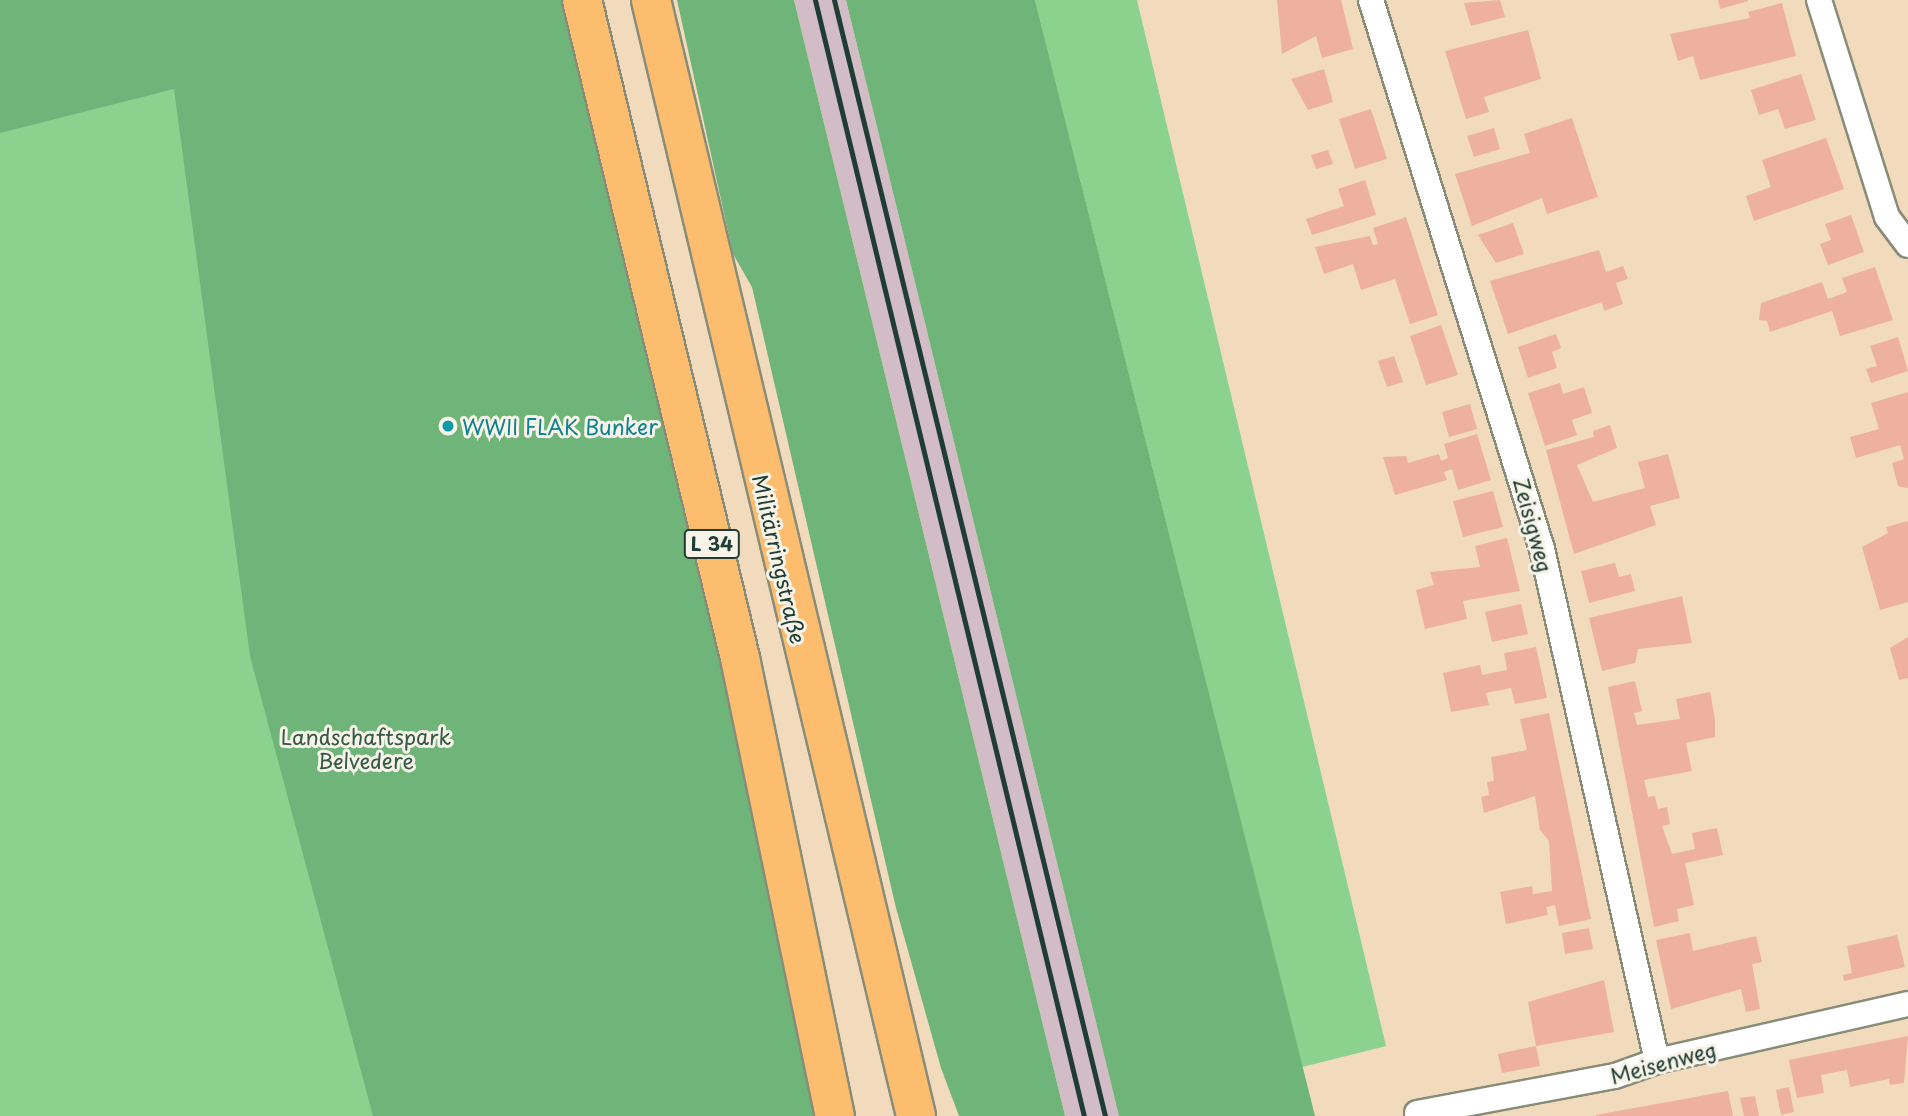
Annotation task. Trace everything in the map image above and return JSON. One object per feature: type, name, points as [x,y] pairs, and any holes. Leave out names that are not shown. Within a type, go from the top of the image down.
[{"type":"highway","name":"L 34","points":[[582,0],[740,658],[835,1116]]},
{"type":"highway","name":"Militärringstraße","points":[[651,0],[871,946],[916,1116]]},
{"type":"highway","name":"L 34","points":[[871,946],[935,1116]]},
{"type":"street","name":"Zeisigweg","points":[[1371,0],[1542,549],[1657,1060]]},
{"type":"street","points":[[1819,0],[1887,217],[1908,245]]},
{"type":"street","name":"Meisenweg","points":[[1417,1113],[1615,1076],[1657,1060],[1908,1004]]},
{"type":"shaded area","points":[[794,0],[846,0],[1119,1116],[1065,1116]]},
{"type":"green space","name":"Landschaftspark Belvedere","points":[[0,0],[572,0],[815,1116],[0,1116]]},
{"type":"green space","name":"Landschaftspark Belvedere","points":[[0,0],[572,0],[806,1039],[815,1116],[373,1116],[250,656],[174,89],[0,133]]},
{"type":"green space","points":[[677,0],[794,0],[1065,1116],[959,1116],[941,1068],[896,908],[752,287],[733,254]]},
{"type":"green space","points":[[846,0],[1035,0],[1315,1116],[1119,1116]]},
{"type":"green space","points":[[1035,0],[1137,0],[1386,1046],[1302,1067]]},
{"type":"building","points":[[1277,0],[1341,0],[1353,49],[1322,58],[1316,36],[1282,54]]},
{"type":"building","points":[[1500,0],[1505,17],[1471,26],[1464,3]]},
{"type":"building","points":[[1718,0],[1748,0],[1748,1],[1720,9]]},
{"type":"building","points":[[1782,3],[1796,56],[1700,80],[1693,56],[1678,61],[1670,34],[1750,18],[1748,12]]},
{"type":"building","points":[[1528,30],[1541,79],[1484,97],[1489,112],[1466,119],[1445,51]]},
{"type":"building","points":[[1324,69],[1333,102],[1308,110],[1291,79]]},
{"type":"building","points":[[1801,74],[1816,120],[1785,129],[1778,109],[1759,115],[1751,90]]},
{"type":"building","points":[[1371,109],[1387,159],[1355,169],[1339,119]]},
{"type":"building","points":[[1572,118],[1598,197],[1547,214],[1542,198],[1472,226],[1455,174],[1530,153],[1524,134]]},
{"type":"building","points":[[1494,128],[1500,149],[1474,157],[1467,136]]},
{"type":"building","points":[[1826,138],[1844,189],[1754,221],[1746,196],[1771,187],[1762,160]]},
{"type":"building","points":[[1328,150],[1333,164],[1316,169],[1311,155]]},
{"type":"building","points":[[1365,180],[1376,215],[1312,235],[1306,219],[1344,206],[1338,189]]},
{"type":"building","points":[[1851,215],[1864,252],[1828,265],[1820,244],[1831,240],[1825,224]]},
{"type":"building","points":[[1406,217],[1438,315],[1410,324],[1395,279],[1361,290],[1353,264],[1324,274],[1315,247],[1370,236],[1373,245],[1378,244],[1373,228]]},
{"type":"building","points":[[1513,223],[1524,254],[1496,263],[1478,235]]},
{"type":"building","points":[[1599,250],[1606,272],[1623,266],[1628,279],[1616,283],[1623,304],[1604,311],[1602,302],[1508,334],[1490,281]]},
{"type":"building","points":[[1875,267],[1893,320],[1840,336],[1832,311],[1770,332],[1767,321],[1759,320],[1761,303],[1822,282],[1828,299],[1847,292],[1842,278]]},
{"type":"building","points":[[1441,325],[1458,375],[1426,385],[1410,336]]},
{"type":"building","points":[[1556,334],[1561,348],[1552,352],[1557,368],[1528,378],[1518,347]]},
{"type":"building","points":[[1898,337],[1908,371],[1871,383],[1866,369],[1877,366],[1870,346]]},
{"type":"building","points":[[1394,356],[1403,382],[1387,387],[1378,361]]},
{"type":"building","points":[[1560,383],[1563,394],[1584,387],[1592,413],[1572,420],[1577,435],[1545,446],[1528,393]]},
{"type":"building","points":[[1908,392],[1907,488],[1898,486],[1892,463],[1904,459],[1900,445],[1856,458],[1850,437],[1879,429],[1871,403]]},
{"type":"building","points":[[1470,404],[1477,429],[1449,437],[1442,412]]},
{"type":"building","points":[[1610,425],[1617,448],[1577,465],[1593,502],[1645,488],[1638,462],[1668,454],[1680,498],[1650,506],[1656,525],[1574,554],[1546,450],[1594,437],[1593,431]]},
{"type":"building","points":[[1477,434],[1491,480],[1458,490],[1452,469],[1444,472],[1447,480],[1395,495],[1383,457],[1406,456],[1408,463],[1439,454],[1441,461],[1448,458],[1444,444]]},
{"type":"building","points":[[1493,491],[1503,527],[1463,537],[1453,501]]},
{"type":"building","points":[[1908,521],[1908,602],[1880,610],[1862,547],[1888,533],[1886,527]]},
{"type":"building","points":[[1507,538],[1520,591],[1463,601],[1467,619],[1425,629],[1416,590],[1434,585],[1430,572],[1480,567],[1475,546]]},
{"type":"building","points":[[1615,563],[1619,577],[1631,574],[1635,591],[1589,603],[1581,571]]},
{"type":"building","points":[[1682,596],[1692,643],[1638,649],[1635,663],[1602,671],[1589,618]]},
{"type":"building","points":[[1521,604],[1528,634],[1492,642],[1485,612]]},
{"type":"building","points":[[1908,637],[1908,678],[1899,680],[1890,648]]},
{"type":"building","points":[[1536,647],[1547,698],[1515,704],[1511,688],[1486,693],[1489,705],[1451,712],[1443,673],[1480,665],[1482,675],[1507,670],[1504,653]]},
{"type":"building","points":[[1635,681],[1642,711],[1634,713],[1637,725],[1680,719],[1676,699],[1710,692],[1715,719],[1715,737],[1686,743],[1692,771],[1644,780],[1648,797],[1655,796],[1658,809],[1667,807],[1670,824],[1662,826],[1672,854],[1695,849],[1692,833],[1717,828],[1723,855],[1685,863],[1694,905],[1677,909],[1679,921],[1654,927],[1608,687]]},
{"type":"building","points":[[1549,713],[1591,919],[1559,926],[1555,905],[1546,907],[1548,915],[1506,924],[1500,892],[1532,886],[1533,894],[1552,891],[1549,841],[1540,830],[1535,796],[1484,813],[1481,797],[1489,795],[1487,782],[1494,781],[1491,757],[1527,750],[1520,719]]},
{"type":"building","points":[[1589,928],[1593,949],[1565,954],[1562,933]]},
{"type":"building","points":[[1690,933],[1693,951],[1756,936],[1762,962],[1752,964],[1760,1009],[1746,1012],[1741,989],[1671,1009],[1656,940]]},
{"type":"building","points":[[1897,935],[1905,967],[1844,981],[1843,975],[1852,973],[1847,946]]},
{"type":"building","points":[[1604,980],[1614,1032],[1536,1046],[1528,1002]]},
{"type":"building","points":[[1908,1036],[1904,1083],[1890,1085],[1889,1079],[1850,1087],[1847,1070],[1821,1075],[1824,1093],[1797,1098],[1789,1060]]},
{"type":"building","points":[[1536,1046],[1540,1066],[1502,1073],[1498,1054]]},
{"type":"building","points":[[1789,1087],[1794,1112],[1781,1115],[1776,1090]]},
{"type":"building","points":[[1728,1091],[1733,1116],[1596,1116],[1596,1115]]},
{"type":"building","points":[[1755,1096],[1759,1116],[1744,1116],[1740,1098]]},
{"type":"railway","points":[[815,0],[1084,1116]]},
{"type":"railway","points":[[834,0],[1105,1116]]},
{"type":"place","name":"WWII FLAK Bunker","points":[[448,426]]}]
